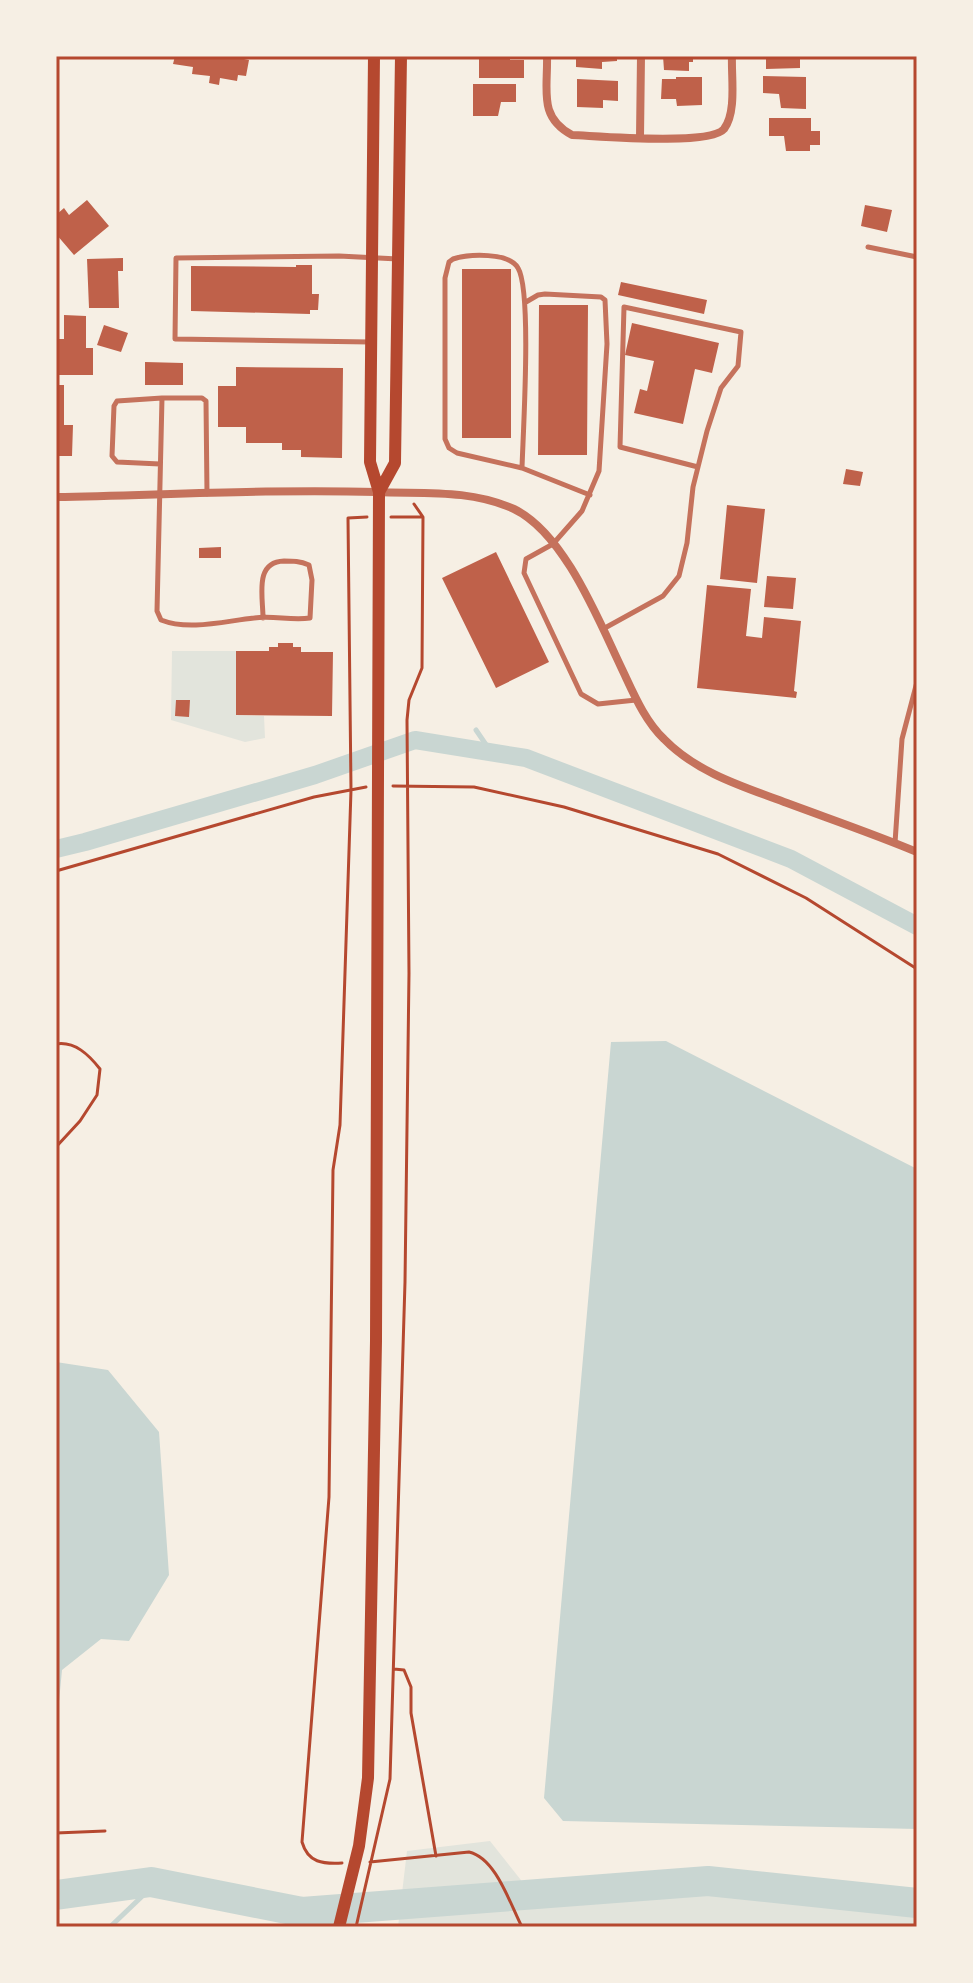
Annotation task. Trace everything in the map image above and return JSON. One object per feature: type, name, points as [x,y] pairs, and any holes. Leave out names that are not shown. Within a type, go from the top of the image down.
[{"type":"main road","points":[[339,1927],[359,1846],[368,1778],[376,1341],[379,785],[379,492],[370,462],[374,56]]},
{"type":"main road","points":[[379,492],[395,463],[401,56]]},
{"type":"street","points":[[547,56],[548,112],[557,127],[572,135],[699,140],[721,132],[726,126],[731,108],[732,56]]},
{"type":"street","points":[[640,137],[641,56]]},
{"type":"street","points":[[56,497],[379,492],[472,495],[496,502],[531,520],[553,544],[572,571],[636,700],[666,742],[697,766],[733,783],[917,852]]},
{"type":"lane","points":[[868,247],[917,257]]},
{"type":"lane","points":[[371,342],[175,339],[176,258],[339,256],[398,259]]},
{"type":"lane","points":[[522,468],[526,303],[519,269],[512,261],[494,257],[460,257],[449,262],[445,278],[445,439],[449,448],[457,453],[522,468],[590,495]]},
{"type":"lane","points":[[526,303],[545,294],[601,297],[605,300],[607,357],[599,471],[582,511],[553,544],[526,559],[524,573],[581,694],[598,704],[636,700]]},
{"type":"lane","points":[[602,629],[663,596],[679,576],[698,467],[721,388],[738,366],[741,332],[624,307],[620,447],[698,467]]},
{"type":"lane","points":[[160,464],[117,462],[112,456],[114,406],[121,398],[202,398],[206,401],[207,494]]},
{"type":"lane","points":[[162,398],[157,611],[161,620],[183,624],[310,618],[312,580],[309,565],[298,561],[279,561],[266,566],[263,574],[263,618]]},
{"type":"lane","points":[[895,843],[902,739],[917,682]]},
{"type":"path","points":[[356,1927],[390,1779],[405,1297],[409,973],[407,720],[409,700],[422,668],[423,517],[414,505],[412,493]]},
{"type":"path","points":[[328,1864],[317,1862],[306,1853],[302,1842],[329,1497],[333,1170],[340,1125],[351,790],[348,518],[423,517]]},
{"type":"path","points":[[379,785],[474,787],[564,807],[718,854],[806,898],[917,969]]},
{"type":"path","points":[[56,871],[314,797],[351,790]]},
{"type":"path","points":[[56,1044],[63,1043],[86,1052],[100,1069],[97,1095],[80,1121],[56,1147]]},
{"type":"path","points":[[394,1669],[404,1670],[411,1687],[411,1713],[436,1856]]},
{"type":"path","points":[[56,1833],[105,1831]]},
{"type":"path","points":[[381,1862],[469,1852],[478,1854],[495,1875],[522,1927]]},
{"type":"shaded area","points":[[172,651],[236,651],[236,715],[264,716],[265,738],[245,742],[171,720]]},
{"type":"shaded area","points":[[666,1041],[917,1169],[917,1829],[563,1821],[544,1798],[611,1042]]},
{"type":"shaded area","points":[[56,1362],[108,1370],[159,1432],[169,1575],[129,1641],[101,1639],[62,1670],[56,1733]]},
{"type":"shaded area","points":[[490,1841],[532,1894],[699,1876],[917,1896],[917,1927],[398,1927],[407,1851]]},
{"type":"building","points":[[175,56],[244,56],[249,60],[246,76],[238,75],[237,81],[220,78],[219,85],[209,83],[210,76],[192,74],[193,67],[173,64]]},
{"type":"building","points":[[479,56],[510,56],[510,60],[524,60],[524,78],[479,78]]},
{"type":"building","points":[[576,56],[617,56],[617,61],[602,62],[602,69],[576,67]]},
{"type":"building","points":[[663,56],[693,56],[693,62],[689,62],[689,71],[664,70]]},
{"type":"building","points":[[766,56],[800,56],[800,68],[766,69]]},
{"type":"building","points":[[763,76],[806,77],[806,109],[781,108],[779,94],[763,93]]},
{"type":"building","points":[[702,77],[702,105],[677,106],[676,99],[661,99],[662,79]]},
{"type":"building","points":[[577,79],[618,81],[618,101],[603,100],[603,108],[577,107]]},
{"type":"building","points":[[473,84],[516,84],[516,102],[501,102],[498,116],[473,116]]},
{"type":"building","points":[[769,118],[811,118],[811,131],[820,131],[820,145],[810,145],[810,151],[786,151],[784,136],[769,136]]},
{"type":"building","points":[[87,200],[109,226],[74,255],[56,234],[56,215],[64,208],[69,215]]},
{"type":"building","points":[[865,205],[892,210],[887,232],[861,226]]},
{"type":"building","points":[[123,258],[123,271],[118,271],[119,308],[89,308],[87,259]]},
{"type":"building","points":[[312,265],[312,294],[319,294],[318,310],[310,310],[310,314],[191,311],[191,266]]},
{"type":"building","points":[[462,269],[511,269],[511,438],[462,438]]},
{"type":"building","points":[[621,282],[707,300],[704,314],[618,295]]},
{"type":"building","points":[[539,305],[588,305],[587,455],[538,455]]},
{"type":"building","points":[[64,315],[86,316],[86,348],[93,348],[93,375],[56,375],[56,339],[64,339]]},
{"type":"building","points":[[632,323],[719,343],[712,373],[695,369],[683,424],[634,413],[640,389],[647,391],[654,361],[625,355]]},
{"type":"building","points":[[104,325],[128,333],[121,352],[97,345]]},
{"type":"building","points":[[145,362],[183,363],[183,385],[145,385]]},
{"type":"building","points":[[236,367],[343,368],[342,458],[301,457],[301,450],[282,450],[282,443],[246,443],[246,427],[218,427],[218,386],[236,386]]},
{"type":"building","points":[[56,385],[64,385],[64,425],[73,425],[72,456],[56,456]]},
{"type":"building","points":[[846,469],[863,472],[860,486],[843,484]]},
{"type":"building","points":[[727,505],[765,509],[757,583],[720,579]]},
{"type":"building","points":[[221,547],[221,558],[199,558],[199,548]]},
{"type":"building","points":[[496,552],[549,662],[496,688],[442,578]]},
{"type":"building","points":[[767,576],[796,578],[793,609],[764,607]]},
{"type":"building","points":[[707,585],[751,589],[746,636],[762,638],[764,617],[801,621],[794,691],[797,692],[796,698],[697,688]]},
{"type":"building","points":[[278,643],[293,643],[293,647],[301,647],[301,652],[333,652],[332,716],[236,715],[236,651],[269,651],[269,647],[278,647]]},
{"type":"building","points":[[176,700],[190,700],[189,717],[175,716]]},
{"type":"waterway","points":[[476,730],[491,752]]},
{"type":"waterway","points":[[56,849],[315,775],[415,740],[526,758],[791,859],[917,926]]},
{"type":"waterway","points":[[56,1895],[151,1882],[302,1912],[708,1881],[917,1903]]},
{"type":"waterway","points":[[110,1927],[156,1883]]}]
